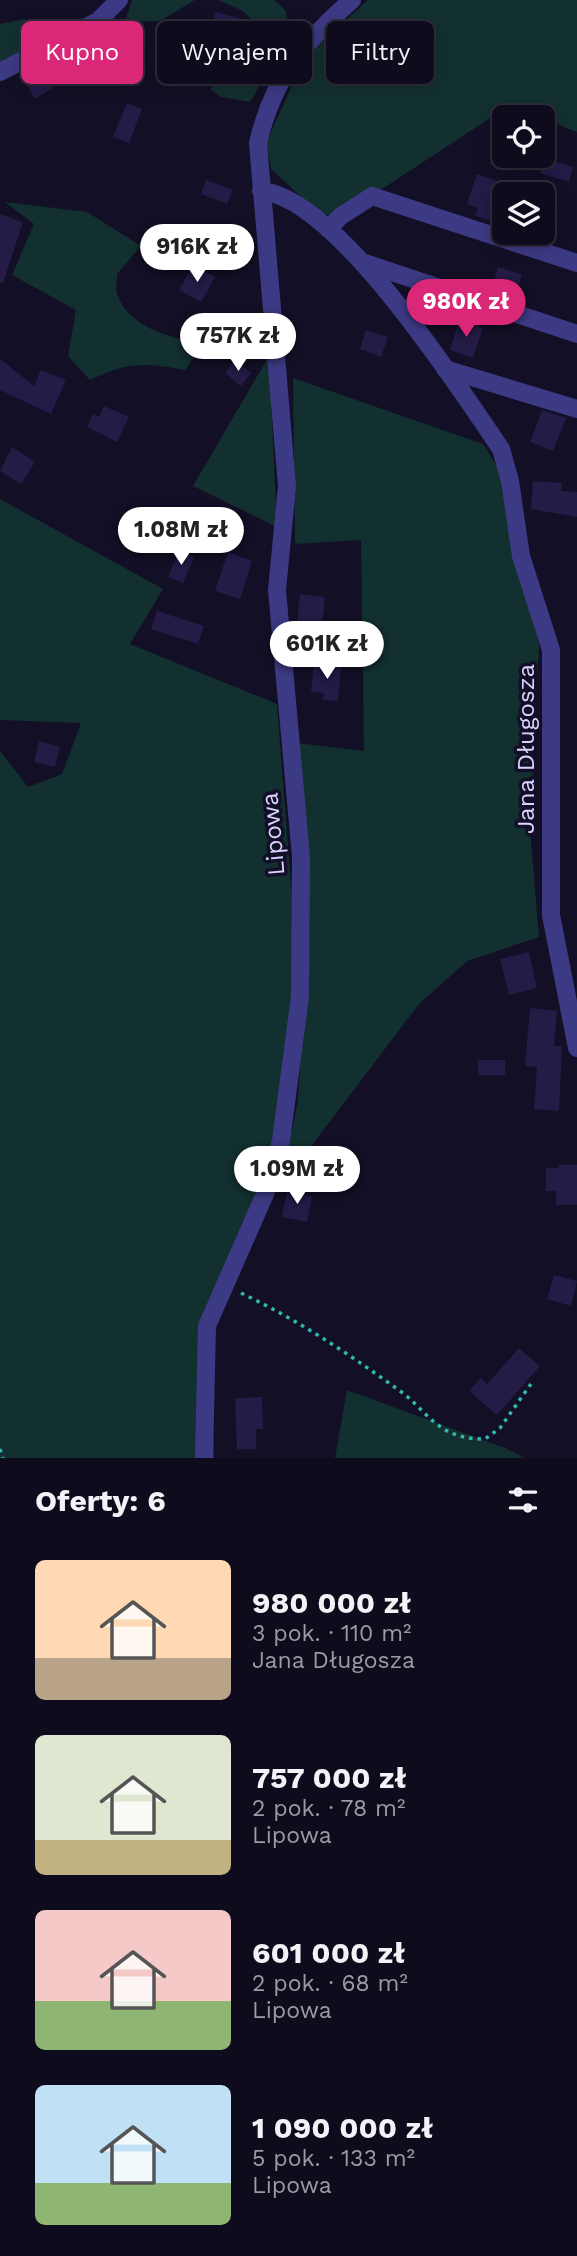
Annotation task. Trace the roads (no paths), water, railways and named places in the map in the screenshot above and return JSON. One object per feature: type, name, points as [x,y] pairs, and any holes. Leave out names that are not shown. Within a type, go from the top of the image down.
[{"type":"street","points":[[0,72],[98,20],[119,0]]},
{"type":"street","points":[[261,191],[258,143],[266,110],[290,63],[352,0]]},
{"type":"street","name":"Jana Długosza","points":[[261,191],[279,193],[328,229],[364,263],[445,369],[501,449],[510,481],[521,556],[551,650],[551,915],[577,1048]]},
{"type":"street","name":"Lipowa","points":[[204,1458],[207,1326],[223,1284],[265,1194],[281,1141],[300,996],[301,857],[277,590],[287,486],[261,191]]},
{"type":"street","points":[[328,229],[372,196],[577,263]]},
{"type":"street","points":[[364,263],[577,334]]},
{"type":"street","points":[[445,369],[577,409]]}]
